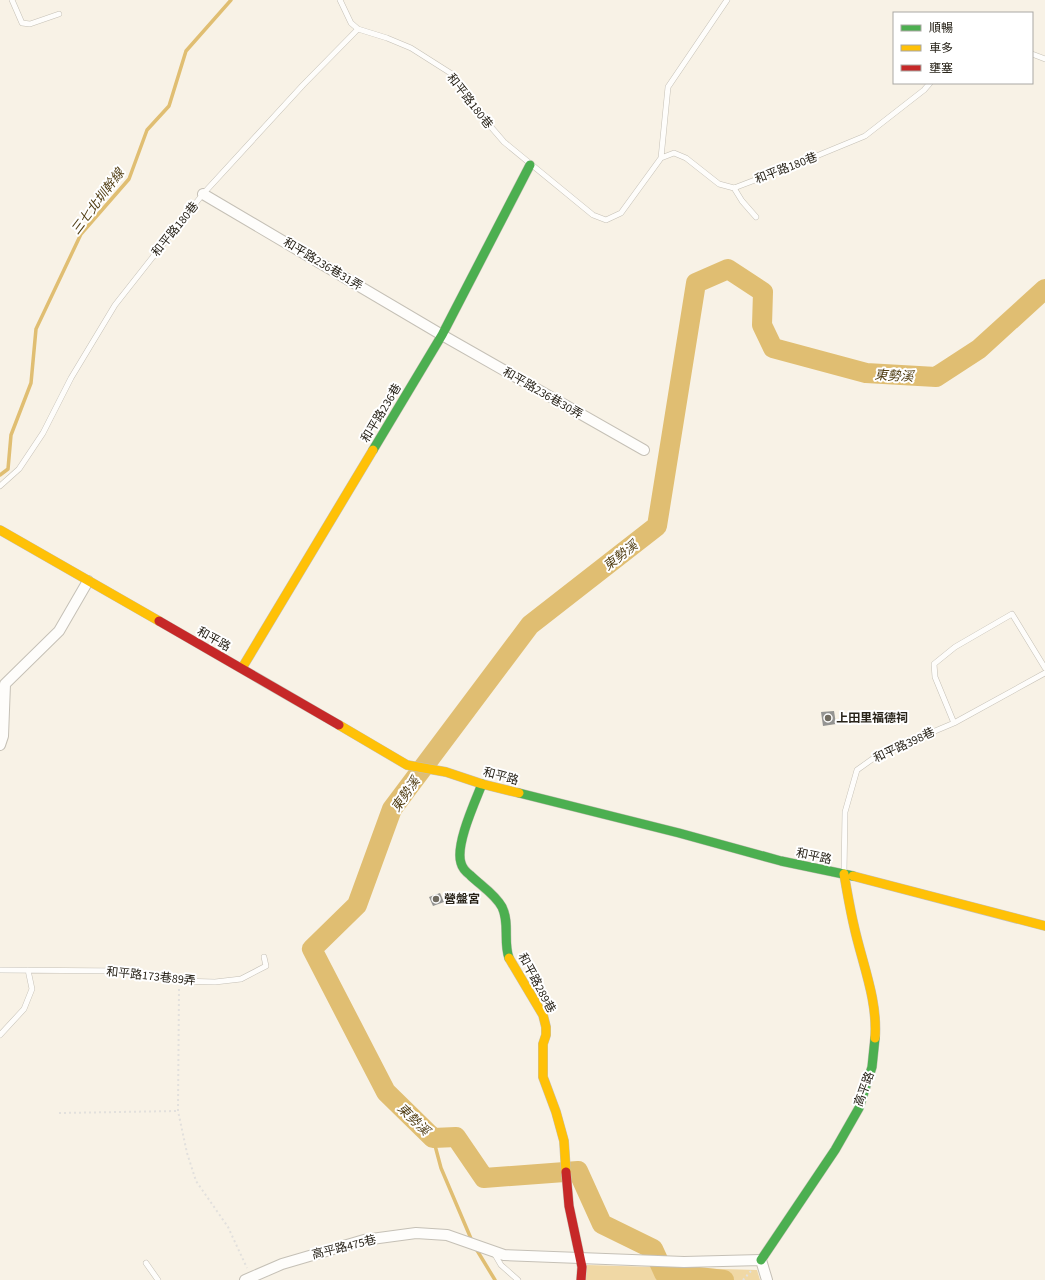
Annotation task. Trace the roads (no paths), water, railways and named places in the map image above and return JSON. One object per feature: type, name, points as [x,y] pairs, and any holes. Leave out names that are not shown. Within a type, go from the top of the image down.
[{"type":"street","name":"和平路236巷","points":[[242,668],[442,335],[530,165]]},
{"type":"street","name":"和平路236巷31弄","points":[[203,194],[442,335]]},
{"type":"street","name":"和平路236巷30弄","points":[[442,335],[644,450]]},
{"type":"street","name":"和平路","points":[[0,530],[242,668],[407,765],[446,772],[482,784],[679,833],[782,861],[844,874],[1045,926]]},
{"type":"street","points":[[0,745],[2,736],[5,684],[59,631],[88,581]]},
{"type":"street","name":"和平路289巷","points":[[482,784],[463,832],[460,856],[461,863],[468,874],[490,893],[502,907],[506,919],[506,949],[509,958],[543,1015],[546,1027],[546,1035],[543,1044],[543,1076],[556,1112],[564,1141],[569,1206],[581,1257],[581,1280]]},
{"type":"street","name":"高平路","points":[[761,1260],[835,1150],[858,1108],[872,1067],[876,1022],[868,978],[854,926],[844,874]]},
{"type":"street","name":"高平路475巷","points":[[248,1278],[282,1264],[364,1240],[416,1233],[447,1235],[493,1250]]},
{"type":"street","points":[[493,1250],[504,1255],[684,1262],[761,1260],[767,1280]]},
{"type":"lane","points":[[12,0],[22,23],[30,24],[59,14]]},
{"type":"lane","points":[[340,0],[351,24],[358,29]]},
{"type":"lane","points":[[727,0],[668,87],[661,158],[674,153],[686,158],[719,184],[734,188],[742,201],[756,217]]},
{"type":"lane","name":"和平路180巷","points":[[0,486],[19,469],[43,433],[71,378],[115,305],[203,194],[303,85],[358,29],[412,48],[452,74],[485,120],[504,142],[530,165],[593,215],[606,220],[621,212],[661,158]]},
{"type":"lane","points":[[1033,54],[1045,59]]},
{"type":"lane","name":"和平路180巷","points":[[734,188],[865,136],[929,84]]},
{"type":"lane","points":[[954,723],[935,677],[934,664],[955,647],[1012,614],[1045,668]]},
{"type":"lane","name":"和平路398巷","points":[[844,874],[844,812],[857,770],[878,754],[954,723],[1045,673]]},
{"type":"lane","name":"和平路173巷89弄","points":[[0,970],[126,971],[179,981],[215,982],[240,979],[266,966],[264,957]]},
{"type":"lane","points":[[0,1035],[24,1009],[32,989],[28,970]]},
{"type":"lane","points":[[493,1250],[501,1265],[518,1280]]},
{"type":"lane","points":[[146,1262],[158,1280]]},
{"type":"waterway","name":"三七北圳幹線","points":[[0,475],[8,469],[11,435],[31,383],[36,329],[81,234],[129,179],[147,130],[169,106],[186,51],[231,0]]},
{"type":"waterway","name":"東勢溪","points":[[724,1280],[664,1273],[653,1249],[602,1224],[578,1171],[484,1178],[456,1137],[433,1138],[386,1092],[312,949],[357,905],[392,809],[530,625],[657,526],[696,283],[728,269],[763,292],[762,325],[773,348],[866,373],[936,377],[979,349],[1045,289]]},
{"type":"waterway","name":"東勢溪","points":[[433,1138],[441,1168],[472,1241]]},
{"type":"waterway","name":"東勢溪","points":[[475,1247],[495,1280]]},
{"type":"place","name":"上田里福德祠","points":[[828,718]]},
{"type":"place","name":"營盤宮","points":[[436,899]]}]
